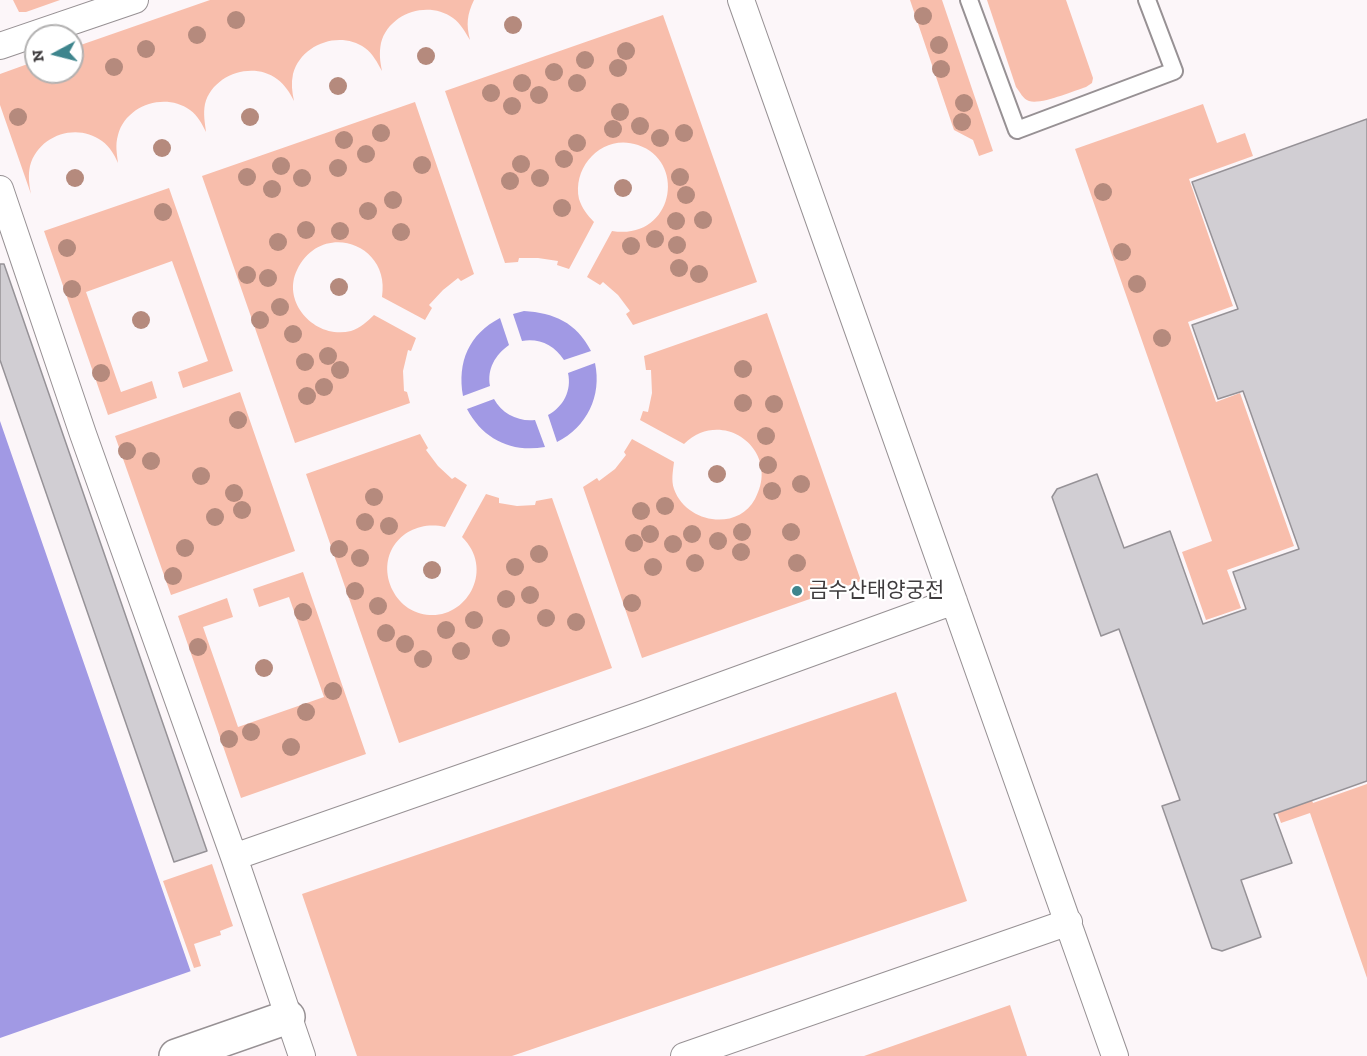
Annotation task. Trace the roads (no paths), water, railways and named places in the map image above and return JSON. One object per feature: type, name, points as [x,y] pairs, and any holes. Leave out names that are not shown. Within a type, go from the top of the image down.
[{"type":"street","points":[[0,46],[135,0]]},
{"type":"street","points":[[741,0],[1115,1056]]},
{"type":"street","points":[[0,189],[83,434],[234,856],[302,1056]]},
{"type":"street","points":[[234,856],[654,710],[954,601]]},
{"type":"street","points":[[684,1056],[1069,922]]},
{"type":"street","points":[[176,1056],[288,1017]]},
{"type":"lane","points":[[969,0],[1017,130],[1174,71],[1147,0]]},
{"type":"place","name":"금수산태양궁전","points":[[797,591]]}]
